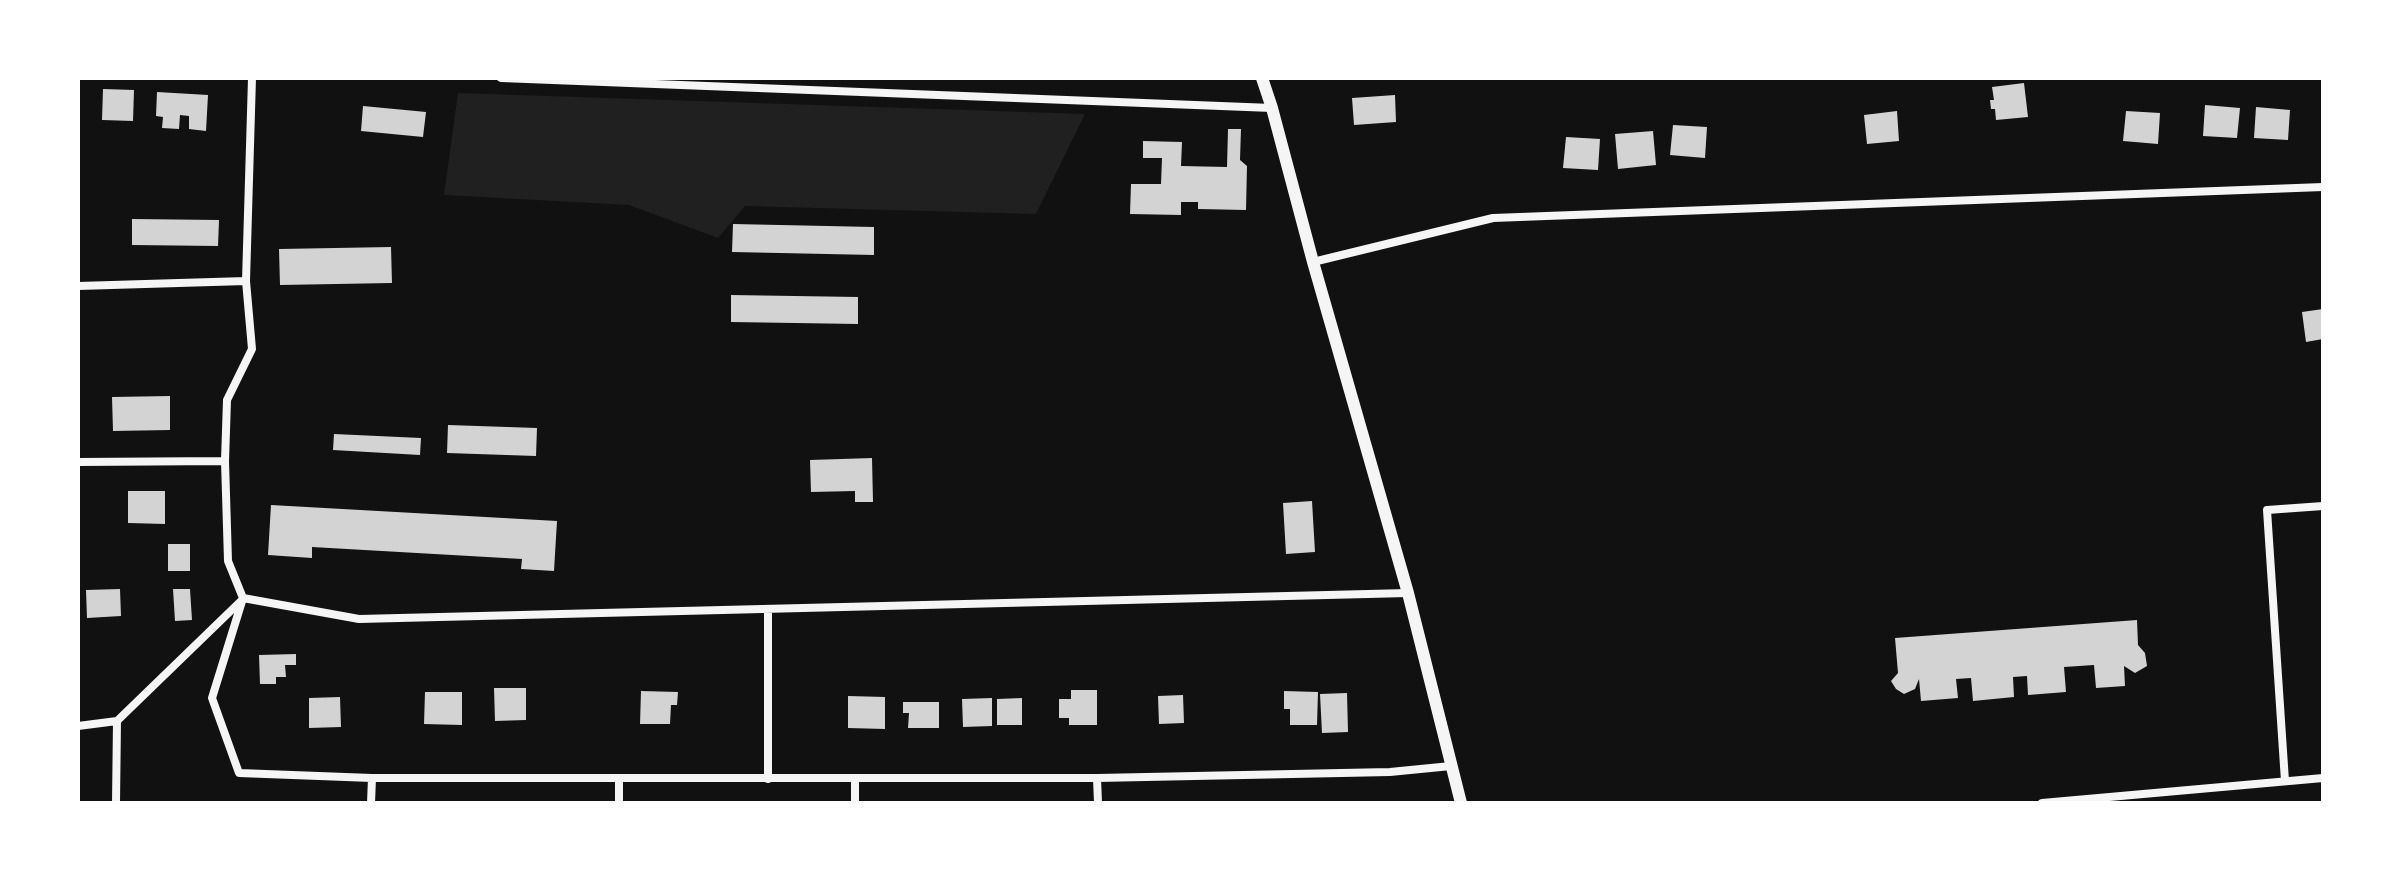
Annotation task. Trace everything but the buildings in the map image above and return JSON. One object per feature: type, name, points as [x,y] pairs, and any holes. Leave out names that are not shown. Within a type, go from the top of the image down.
[{"type":"street","points":[[252,78],[246,281],[252,349],[227,400],[225,461],[228,561],[243,598],[212,698],[239,773],[372,778],[619,780],[1097,778],[1390,772],[1451,766]]},
{"type":"street","points":[[501,78],[1272,108]]},
{"type":"street","points":[[1262,78],[1408,593],[1461,803]]},
{"type":"street","points":[[1313,262],[1493,218],[2323,187]]},
{"type":"street","points":[[78,286],[246,281]]},
{"type":"street","points":[[78,462],[225,461]]},
{"type":"street","points":[[2285,781],[2267,510],[2323,506]]},
{"type":"street","points":[[243,598],[359,619],[1408,593]]},
{"type":"street","points":[[78,726],[117,721],[243,598]]},
{"type":"street","points":[[768,609],[768,779]]},
{"type":"street","points":[[116,803],[117,721]]},
{"type":"street","points":[[371,803],[372,778]]},
{"type":"street","points":[[855,778],[855,803]]},
{"type":"street","points":[[1097,778],[1098,803]]},
{"type":"street","points":[[2042,803],[2323,778]]},
{"type":"street","points":[[619,780],[619,803]]},
{"type":"shaded area","points":[[458,93],[1085,114],[1036,214],[745,206],[718,238],[629,205],[444,195]]}]
